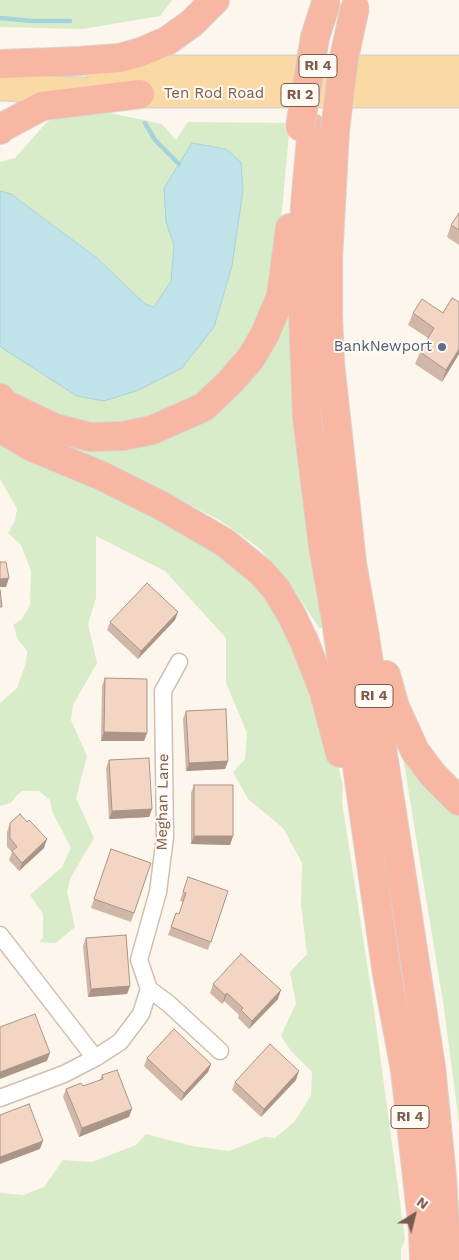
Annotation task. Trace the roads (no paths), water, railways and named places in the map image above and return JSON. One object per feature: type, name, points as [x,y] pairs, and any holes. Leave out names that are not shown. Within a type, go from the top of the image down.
[{"type":"highway","points":[[0,66],[120,58],[142,52],[167,41],[186,28],[215,0]]},
{"type":"highway","points":[[326,2],[314,37],[324,129],[343,206],[343,356],[347,420],[363,550],[388,685],[395,707],[415,751],[434,775],[459,801]]},
{"type":"highway","points":[[0,398],[6,404],[55,428],[90,437],[123,436],[152,430],[204,407],[230,382],[251,358],[265,334],[281,296],[294,199],[354,56],[355,4]]},
{"type":"highway","points":[[0,75],[24,75],[58,69]]},
{"type":"highway","points":[[0,130],[42,106],[140,94]]},
{"type":"highway","name":"RI 4","points":[[324,129],[305,206],[302,313],[307,417],[323,546],[387,974],[404,1070],[423,1230],[424,1260]]},
{"type":"highway","name":"RI 4","points":[[324,129],[330,363],[352,562],[431,1067],[442,1177],[447,1260]]},
{"type":"highway","points":[[0,428],[32,447],[102,476],[154,501],[224,542],[261,572],[276,589],[292,614],[324,692],[339,746],[354,841],[387,974]]},
{"type":"main road","name":"Ten Rod Road","points":[[0,66],[58,69],[459,69]]},
{"type":"main road","name":"Ten Rod Road","points":[[0,87],[140,94],[459,94]]},
{"type":"street","name":"Meghan Lane","points":[[149,989],[139,960],[158,892],[165,837],[163,691],[179,662]]},
{"type":"street","points":[[0,935],[95,1058]]},
{"type":"street","points":[[0,1098],[64,1074],[120,1042],[141,1014],[149,989],[169,1004],[220,1051]]},
{"type":"water","points":[[192,143],[226,149],[241,162],[243,190],[232,266],[214,327],[182,368],[139,390],[104,401],[77,396],[2,348],[0,346],[0,191],[11,194],[97,258],[145,304],[154,307],[171,281],[174,245],[166,222],[164,188]]},
{"type":"waterway","points":[[0,18],[32,21],[70,21]]},
{"type":"waterway","points":[[145,123],[155,140],[179,164]]},
{"type":"place","name":"BankNewport","points":[[442,347]]}]
